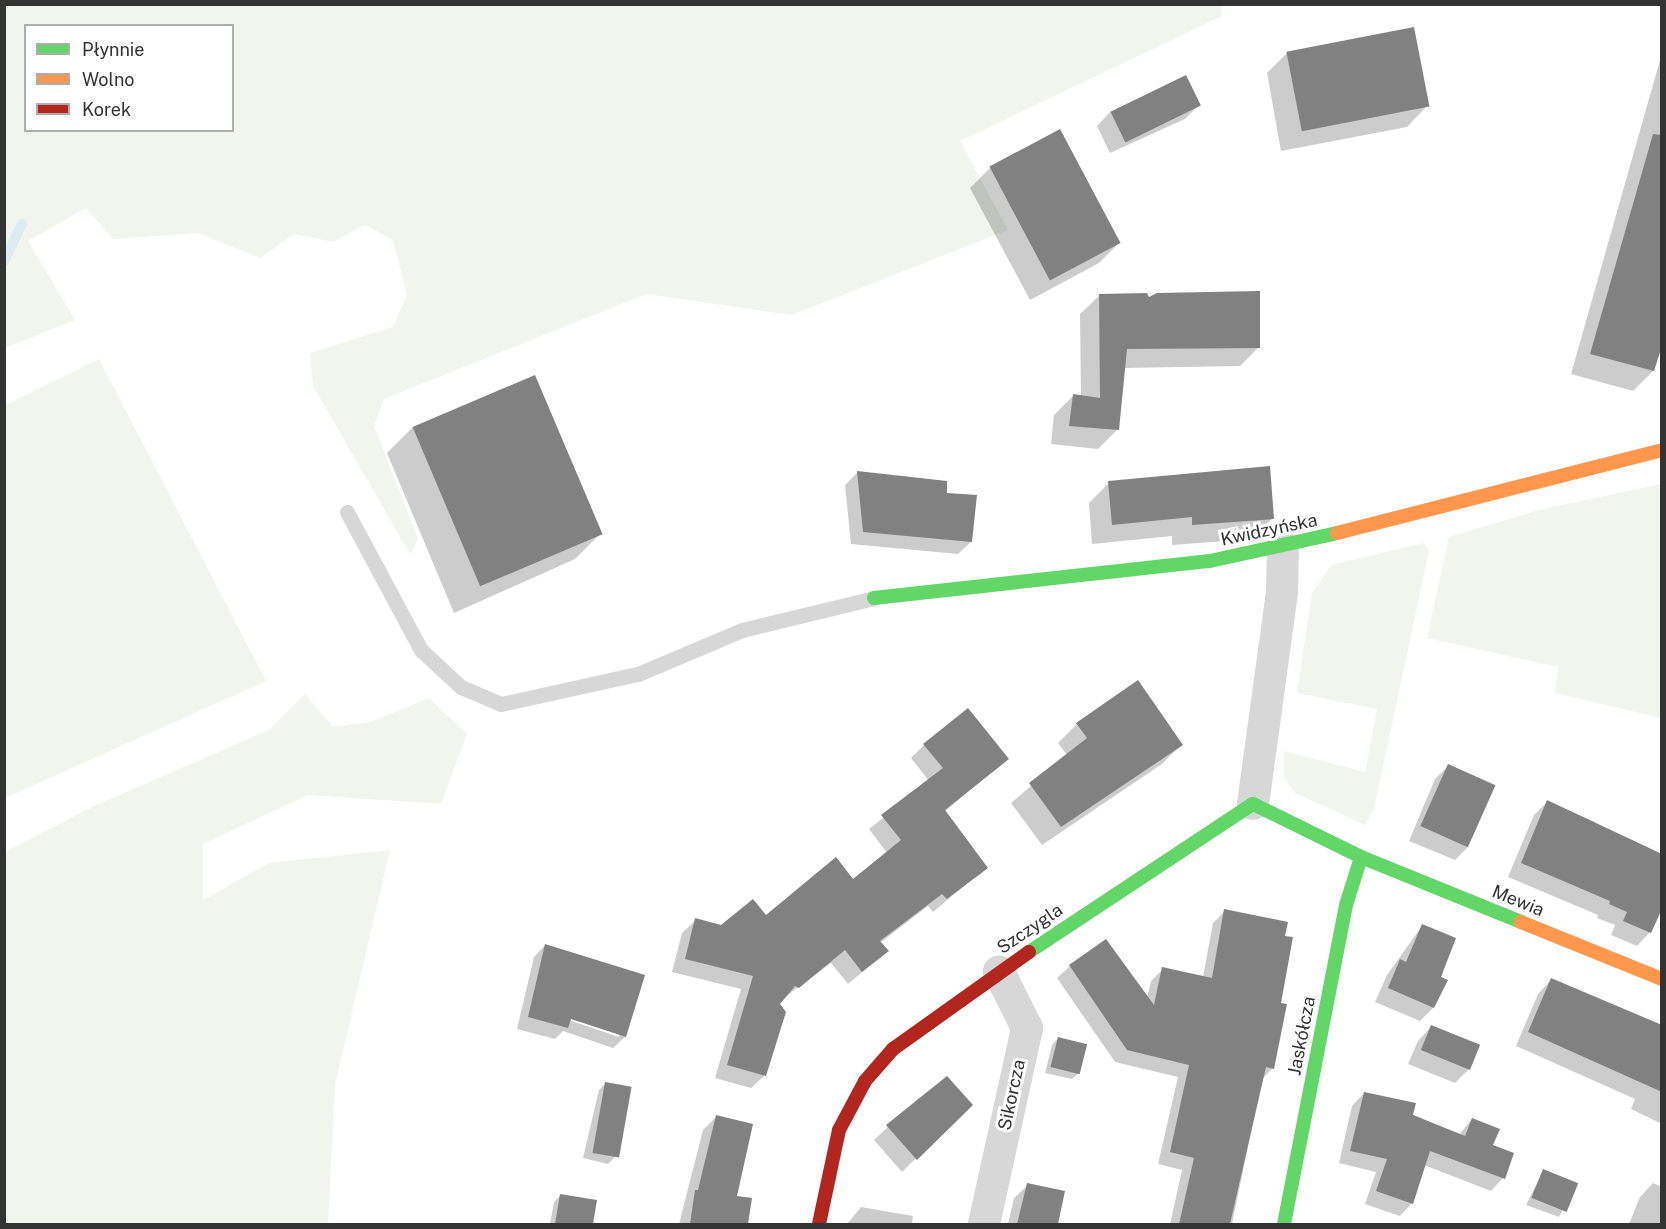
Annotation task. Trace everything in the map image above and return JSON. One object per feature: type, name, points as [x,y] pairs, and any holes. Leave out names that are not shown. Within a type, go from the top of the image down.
[{"type":"street","name":"Kwidzyńska","points":[[873,598],[1210,561],[1283,547],[1662,450]]},
{"type":"street","points":[[1283,547],[1282,591],[1253,804],[1361,857]]},
{"type":"street","name":"Szczygla","points":[[819,1224],[839,1130],[865,1082],[893,1049],[999,972],[1253,804]]},
{"type":"street","name":"Mewia","points":[[1361,857],[1662,979]]},
{"type":"street","name":"Jaskółcza","points":[[1284,1224],[1346,905],[1361,857]]},
{"type":"street","name":"Sikorcza","points":[[984,1224],[1027,1028],[999,972]]},
{"type":"lane","points":[[347,512],[421,650],[461,687],[501,704],[638,674],[742,630],[873,598]]},
{"type":"shaded area","points":[[5,4],[1221,4],[1222,16],[960,141],[1008,230],[792,315],[646,294],[384,399],[374,426],[418,539],[410,554],[313,386],[310,353],[393,327],[407,295],[393,240],[365,225],[333,242],[294,234],[260,258],[198,233],[113,239],[86,208],[28,241],[75,320],[5,348]]},
{"type":"shaded area","points":[[99,359],[266,681],[5,798],[5,405]]},
{"type":"shaded area","points":[[1661,484],[1661,718],[1555,693],[1558,667],[1427,638],[1449,537],[1539,510]]},
{"type":"shaded area","points":[[1424,543],[1429,551],[1374,809],[1365,825],[1295,793],[1284,778],[1284,751],[1365,772],[1377,709],[1297,693],[1312,593],[1331,565]]},
{"type":"shaded area","points":[[305,694],[333,727],[371,722],[429,698],[467,734],[441,804],[308,795],[203,844],[203,900],[269,863],[390,850],[335,1085],[328,1224],[5,1224],[5,852],[94,806],[269,730]]},
{"type":"building","points":[[1414,27],[1429,107],[1302,131],[1286,52]]},
{"type":"building","points":[[1186,75],[1201,106],[1125,142],[1111,112]]},
{"type":"building","points":[[1060,129],[1121,243],[1050,280],[989,167]]},
{"type":"building","points":[[1653,134],[1662,135],[1662,346],[1654,371],[1590,354]]},
{"type":"building","points":[[1260,291],[1260,348],[1127,349],[1119,430],[1069,426],[1073,394],[1100,398],[1099,294],[1147,293],[1149,297],[1157,293]]},
{"type":"building","points":[[535,375],[603,534],[480,586],[413,427]]},
{"type":"building","points":[[1270,466],[1274,519],[1192,525],[1192,517],[1112,525],[1108,481]]},
{"type":"building","points":[[857,471],[947,481],[947,493],[977,495],[972,542],[863,532]]},
{"type":"building","points":[[1138,680],[1183,745],[1061,827],[1029,783],[1087,738],[1076,723]]},
{"type":"building","points":[[968,708],[1009,759],[945,810],[988,868],[947,899],[942,894],[880,941],[889,951],[862,972],[845,950],[799,988],[795,986],[780,1004],[786,1012],[766,1076],[727,1065],[753,976],[685,959],[695,918],[721,925],[753,899],[766,915],[836,857],[853,879],[901,840],[881,815],[943,768],[923,744]]},
{"type":"building","points":[[1448,764],[1496,785],[1468,847],[1420,826]]},
{"type":"building","points":[[1547,800],[1662,854],[1662,909],[1651,933],[1623,921],[1627,912],[1609,904],[1610,901],[1521,863]]},
{"type":"building","points":[[1224,909],[1288,922],[1285,936],[1293,937],[1281,1003],[1287,1004],[1274,1069],[1266,1067],[1230,1224],[1179,1224],[1194,1158],[1170,1152],[1189,1065],[1127,1050],[1069,965],[1106,939],[1154,1005],[1162,967],[1212,978]]},
{"type":"building","points":[[1422,924],[1456,938],[1441,977],[1448,980],[1434,1008],[1388,988],[1400,959],[1406,962]]},
{"type":"building","points":[[545,944],[645,975],[626,1037],[571,1019],[568,1028],[528,1017]]},
{"type":"building","points":[[1551,978],[1662,1025],[1662,1092],[1528,1032]]},
{"type":"building","points":[[1431,1025],[1480,1045],[1470,1070],[1421,1050]]},
{"type":"building","points":[[1058,1037],[1087,1044],[1080,1074],[1051,1067]]},
{"type":"building","points":[[947,1076],[973,1105],[917,1160],[886,1125]]},
{"type":"building","points":[[605,1082],[632,1087],[619,1158],[592,1153]]},
{"type":"building","points":[[1364,1092],[1416,1103],[1413,1115],[1465,1136],[1472,1118],[1500,1129],[1493,1145],[1514,1153],[1505,1179],[1430,1151],[1413,1204],[1376,1191],[1387,1159],[1350,1151]]},
{"type":"building","points":[[716,1115],[753,1124],[737,1196],[752,1198],[748,1224],[690,1224],[695,1190],[698,1190]]},
{"type":"building","points":[[1543,1169],[1578,1183],[1567,1212],[1531,1198]]},
{"type":"building","points":[[1027,1183],[1065,1191],[1058,1224],[1017,1224]]},
{"type":"building","points":[[560,1194],[597,1200],[593,1224],[555,1224]]},
{"type":"waterway","points":[[4,261],[22,224]]},
{"type":"traffic: fast","points":[[874,598],[1210,561],[1337,533]]},
{"type":"traffic: fast","points":[[1029,952],[1253,804],[1361,857],[1521,922]]},
{"type":"traffic: fast","points":[[1284,1224],[1346,905],[1361,857]]},
{"type":"traffic: slow","points":[[1337,533],[1662,450]]},
{"type":"traffic: slow","points":[[1521,922],[1662,979]]},
{"type":"traffic: jam","points":[[819,1224],[839,1130],[865,1081],[893,1049],[1029,952]]}]
